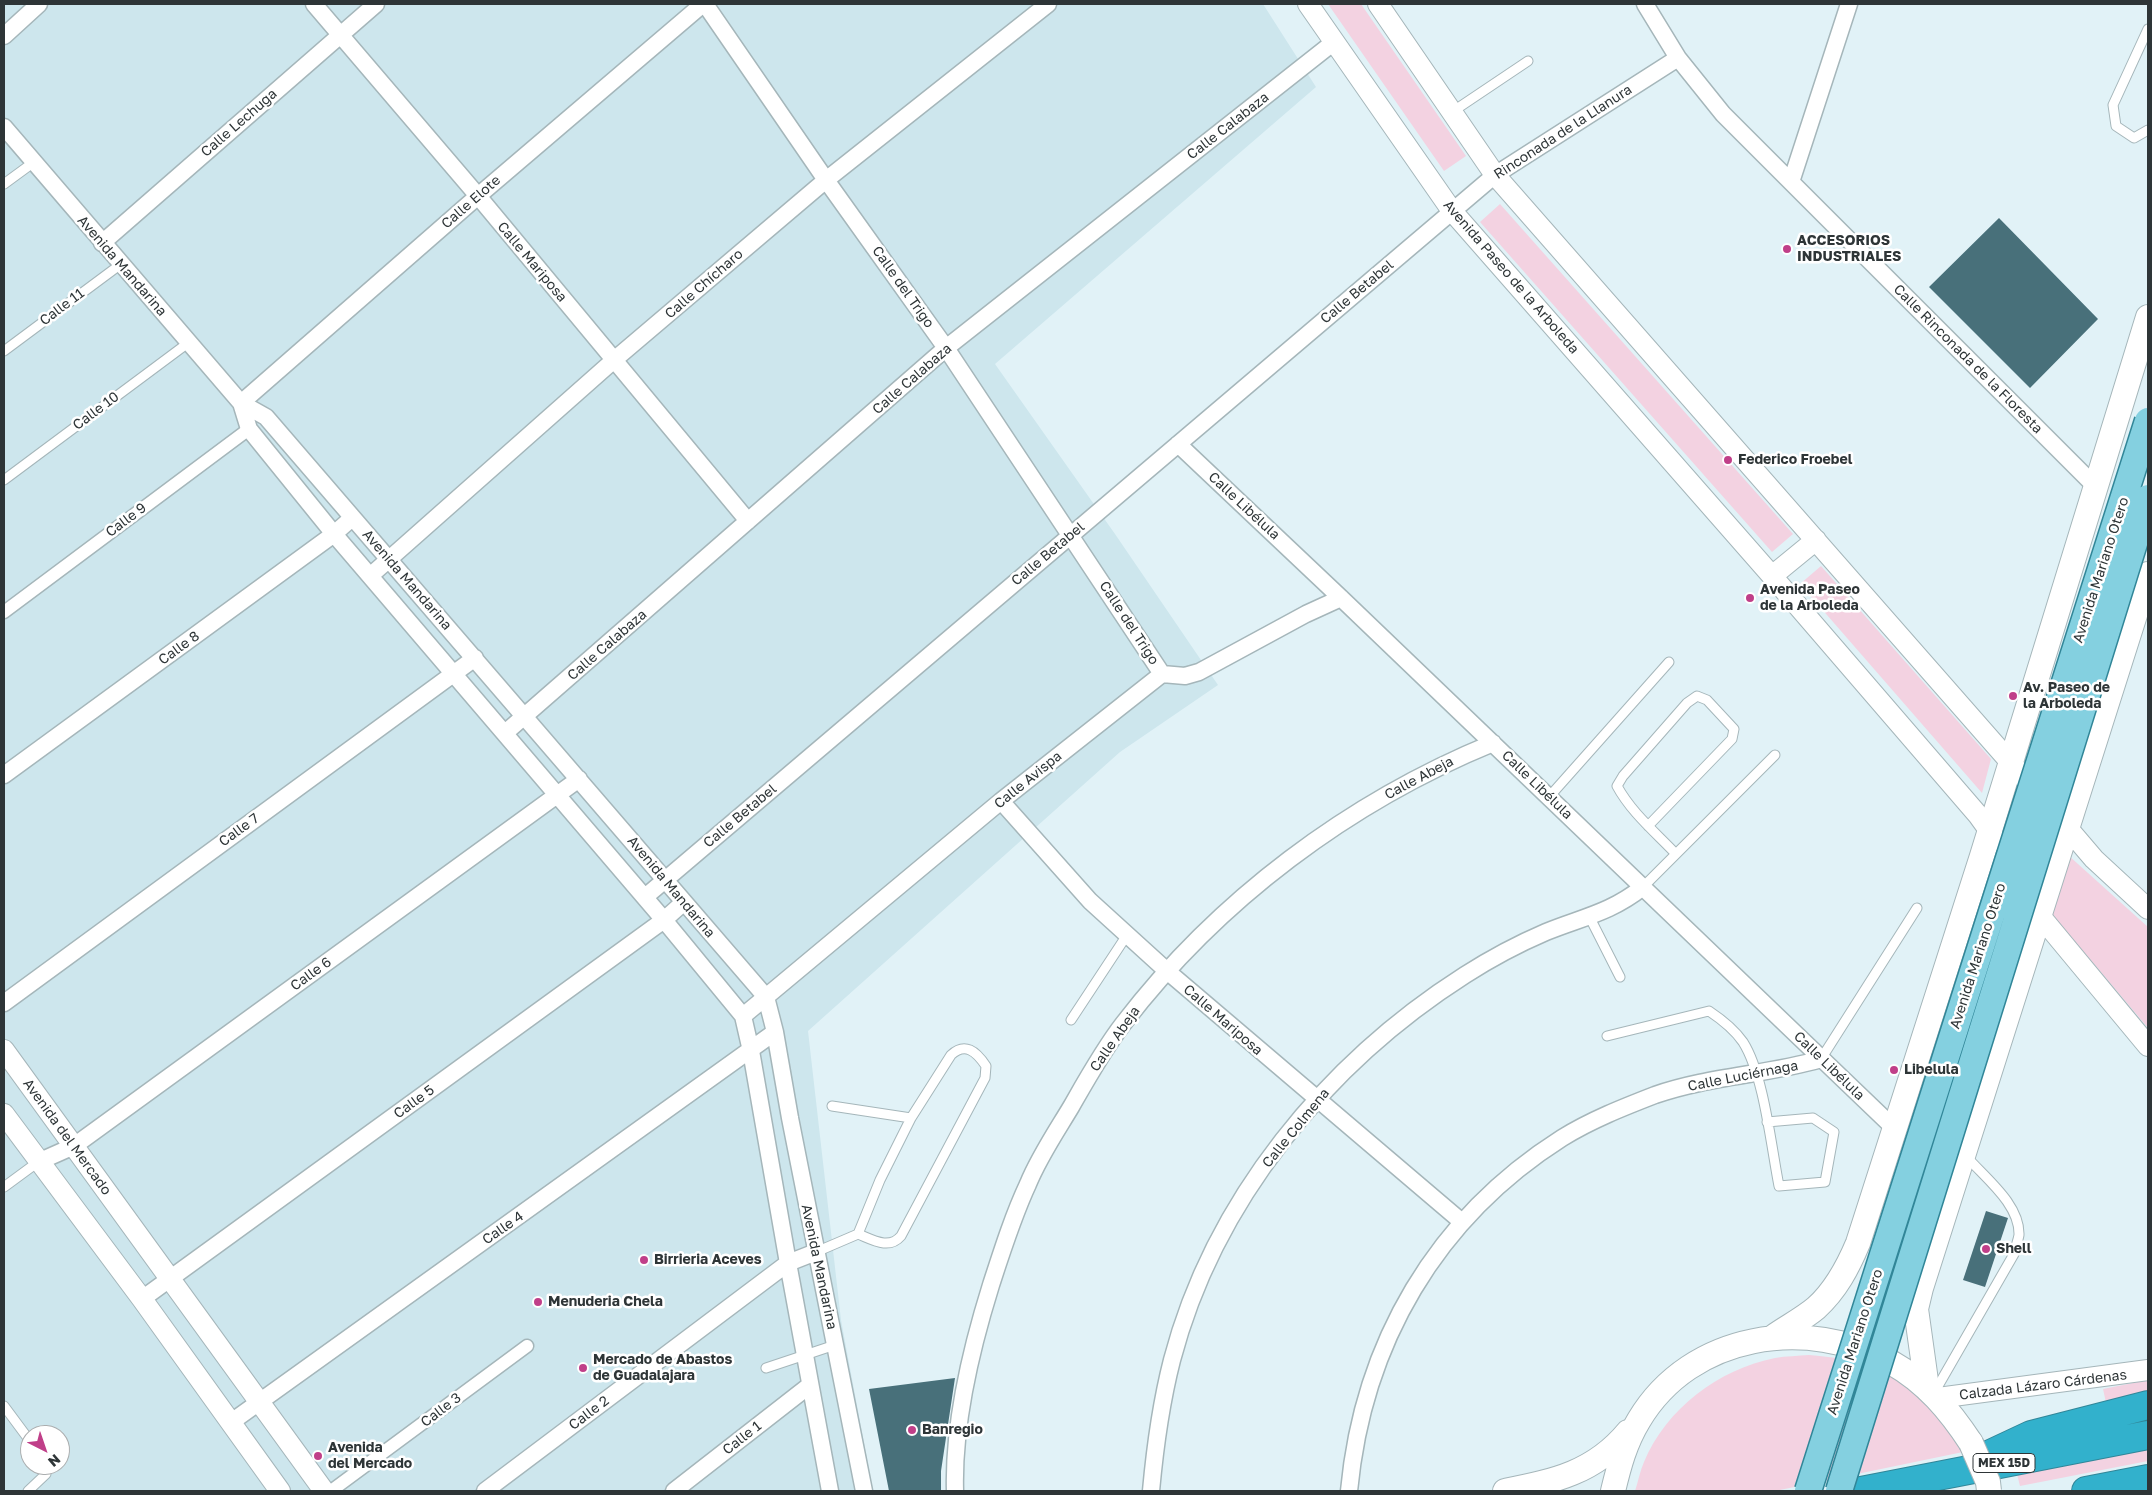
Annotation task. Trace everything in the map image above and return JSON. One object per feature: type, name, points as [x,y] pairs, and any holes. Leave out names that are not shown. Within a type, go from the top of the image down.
[{"type":"highway","points":[[1947,1475],[2032,1435],[2148,1405]]},
{"type":"highway","name":"MEX 15D","points":[[1861,1491],[2148,1435]]},
{"type":"highway","points":[[2086,1491],[2148,1479]]},
{"type":"main road","name":"Avenida Mariano Otero","points":[[1773,1337],[1815,1309],[1832,1291],[1846,1270],[1858,1243],[1990,831],[2148,317]]},
{"type":"main road","name":"Avenida Mariano Otero","points":[[1808,1491],[2148,421]]},
{"type":"main road","name":"Avenida Mariano Otero","points":[[1839,1491],[2148,498]]},
{"type":"main road","points":[[1933,1394],[1916,1309],[2148,574]]},
{"type":"main road","points":[[1916,1309],[1905,1299],[1900,1291],[1900,1282],[2020,880],[2046,803]]},
{"type":"main road","points":[[1505,1491],[1556,1481],[1584,1469],[1620,1442],[1664,1388],[1703,1359],[1733,1345],[1773,1337],[1814,1337],[1854,1346],[1893,1363],[1933,1394],[1956,1420],[1971,1443],[1988,1482],[1989,1491]]},
{"type":"main road","points":[[1613,1491],[1621,1456],[1636,1427],[1664,1388]]},
{"type":"street","points":[[4,36],[39,4]]},
{"type":"street","name":"Calle Mariposa","points":[[314,4],[478,196],[748,521]]},
{"type":"street","name":"Calle Lechuga","points":[[102,243],[376,4]]},
{"type":"street","name":"Calle del Trigo","points":[[704,4],[946,348],[1162,674]]},
{"type":"street","name":"Calle Elote","points":[[241,403],[478,196],[704,4]]},
{"type":"street","name":"Calle Chícharo","points":[[370,576],[614,360],[826,180],[1048,4]]},
{"type":"street","name":"Avenida Paseo de la Arboleda","points":[[1308,4],[1452,211],[1772,576],[1990,831],[2041,917],[2148,1046]]},
{"type":"street","points":[[1378,4],[1495,175],[2094,859],[2148,909]]},
{"type":"street","name":"Calle Rinconada de la Floresta","points":[[1645,4],[1678,58],[1723,114],[2096,487]]},
{"type":"street","points":[[1791,182],[1849,4]]},
{"type":"street","name":"Calle Calabaza","points":[[505,733],[526,717],[946,348],[1334,42]]},
{"type":"street","name":"Rinconada de la Llanura","points":[[1452,211],[1495,175],[1678,58]]},
{"type":"street","name":"Avenida Mandarina","points":[[4,127],[241,403],[266,417],[766,997],[775,1032],[816,1252],[864,1491]]},
{"type":"street","name":"Calle Betabel","points":[[645,897],[1452,211]]},
{"type":"street","name":"Avenida Mandarina","points":[[241,403],[249,429],[334,534],[645,897],[743,1016],[752,1051],[788,1263],[830,1491]]},
{"type":"street","name":"Calle 9","points":[[4,612],[249,429]]},
{"type":"street","name":"Calle Libélula","points":[[1178,444],[1493,743],[1894,1129]]},
{"type":"street","name":"Calle 8","points":[[4,775],[334,534],[352,518]]},
{"type":"street","points":[[1772,576],[1816,540]]},
{"type":"street","points":[[1162,674],[1185,676],[1200,672],[1306,614],[1341,598]]},
{"type":"street","name":"Calle 7","points":[[4,1003],[474,658]]},
{"type":"street","name":"Calle Avispa","points":[[743,1016],[1001,801],[1162,674]]},
{"type":"street","name":"Calle Abeja","points":[[955,1491],[959,1424],[969,1370],[979,1325],[1001,1254],[1028,1183],[1093,1070],[1122,1025],[1167,971],[1246,895],[1283,864],[1330,830],[1374,802],[1458,757],[1493,743]]},
{"type":"street","name":"Calle 6","points":[[38,1162],[74,1146],[579,779]]},
{"type":"street","name":"Calle Mariposa","points":[[1001,801],[1090,901],[1127,935],[1316,1099],[1462,1222]]},
{"type":"street","name":"Calle Colmena","points":[[1151,1491],[1160,1412],[1172,1359],[1186,1314],[1205,1268],[1249,1186],[1316,1099],[1386,1033],[1464,975],[1521,944],[1589,916],[1609,910],[1627,900],[1643,887]]},
{"type":"street","name":"Calle 5","points":[[142,1300],[664,920],[684,902]]},
{"type":"street","name":"Calle 4","points":[[230,1423],[752,1051],[775,1032]]},
{"type":"street","name":"Avenida del Mercado","points":[[4,1050],[324,1491]]},
{"type":"street","name":"Calle Luciérnaga","points":[[1349,1491],[1358,1432],[1381,1357],[1416,1285],[1433,1257],[1462,1222],[1497,1188],[1526,1164],[1564,1137],[1626,1107],[1676,1089],[1710,1080],[1794,1067],[1822,1059]]},
{"type":"street","points":[[4,1114],[280,1491]]},
{"type":"street","name":"Calle 2","points":[[485,1491],[788,1263],[816,1252]]},
{"type":"street","name":"Calle 3","points":[[331,1491],[527,1346]]},
{"type":"street","name":"Calzada Lázaro Cárdenas","points":[[1933,1394],[2148,1370]]},
{"type":"street","name":"Calle 1","points":[[674,1491],[810,1384]]},
{"type":"lane","points":[[2148,29],[2113,105],[2116,126],[2134,138],[2148,130]]},
{"type":"lane","points":[[1452,112],[1528,61]]},
{"type":"lane","points":[[4,184],[34,162]]},
{"type":"lane","name":"Calle 11","points":[[4,351],[121,264]]},
{"type":"lane","name":"Calle 10","points":[[4,480],[188,343]]},
{"type":"lane","points":[[1549,797],[1669,662]]},
{"type":"lane","points":[[1648,826],[1732,739],[1734,729],[1707,700],[1696,696],[1687,703],[1622,776],[1617,786],[1622,797],[1648,826],[1676,853]]},
{"type":"lane","points":[[1643,887],[1775,755]]},
{"type":"lane","points":[[1822,1059],[1832,1039],[1916,908]]},
{"type":"lane","points":[[1589,916],[1620,977]]},
{"type":"lane","points":[[1071,1020],[1127,935]]},
{"type":"lane","points":[[1607,1036],[1709,1010],[1726,1023],[1742,1041],[1757,1072],[1779,1186],[1825,1182],[1834,1132],[1813,1118],[1767,1122]]},
{"type":"lane","points":[[816,1252],[858,1234],[889,1244],[896,1242],[901,1236],[985,1078],[986,1066],[982,1060],[966,1048],[957,1049],[951,1055],[911,1118],[880,1180],[858,1234]]},
{"type":"lane","points":[[832,1106],[911,1118]]},
{"type":"lane","points":[[1933,1394],[2014,1254],[2019,1236],[2016,1218],[2007,1202],[1964,1154]]},
{"type":"lane","points":[[4,1187],[38,1162]]},
{"type":"lane","points":[[766,1368],[835,1345]]},
{"type":"lane","points":[[4,1406],[20,1428]]},
{"type":"lane","points":[[28,1491],[45,1475]]},
{"type":"shaded area","points":[[4,4],[1263,4],[1316,87],[995,364],[1115,534],[1218,685],[1120,752],[808,1031],[841,1320],[873,1491],[4,1491]]},
{"type":"shaded area","points":[[1328,4],[1361,4],[1466,156],[1444,171]]},
{"type":"shaded area","points":[[1500,204],[1793,534],[1772,552],[1480,222]]},
{"type":"shaded area","points":[[1821,566],[1991,759],[1982,793],[1800,584]]},
{"type":"shaded area","points":[[2068,855],[2148,927],[2148,1028],[2051,913]]},
{"type":"shaded area","points":[[1809,1355],[1843,1359],[1862,1364],[1897,1381],[1914,1392],[1928,1405],[1953,1435],[1963,1452],[1775,1491],[1635,1491],[1643,1465],[1654,1443],[1680,1409],[1697,1394],[1734,1371],[1754,1363],[1779,1357]]},
{"type":"shaded area","points":[[2148,1380],[2148,1396],[2107,1407],[2103,1389]]},
{"type":"shaded area","points":[[2148,1448],[2148,1461],[2020,1486],[2017,1474]]},
{"type":"building","points":[[1999,218],[2098,319],[2030,388],[1929,287]]},
{"type":"building","name":"Shell","points":[[1986,1211],[2008,1218],[1985,1287],[1963,1280]]},
{"type":"building","name":"Banregio","points":[[955,1378],[941,1471],[941,1491],[889,1491],[869,1389]]},
{"type":"place","name":"ACCESORIOS INDUSTRIALES","points":[[1787,249]]},
{"type":"place","name":"Federico Froebel","points":[[1728,460]]},
{"type":"place","name":"Avenida Paseo de la Arboleda","points":[[1750,598]]},
{"type":"place","name":"Av. Paseo de la Arboleda","points":[[2013,696]]},
{"type":"place","name":"Libelula","points":[[1894,1070]]},
{"type":"place","name":"Shell","points":[[1986,1249]]},
{"type":"place","name":"Birrieria Aceves","points":[[644,1260]]},
{"type":"place","name":"Menuderia Chela","points":[[538,1302]]},
{"type":"place","name":"Mercado de Abastos de Guadalajara","points":[[583,1368]]},
{"type":"place","name":"Banregio","points":[[912,1430]]},
{"type":"place","name":"Avenida del Mercado","points":[[318,1456]]}]
